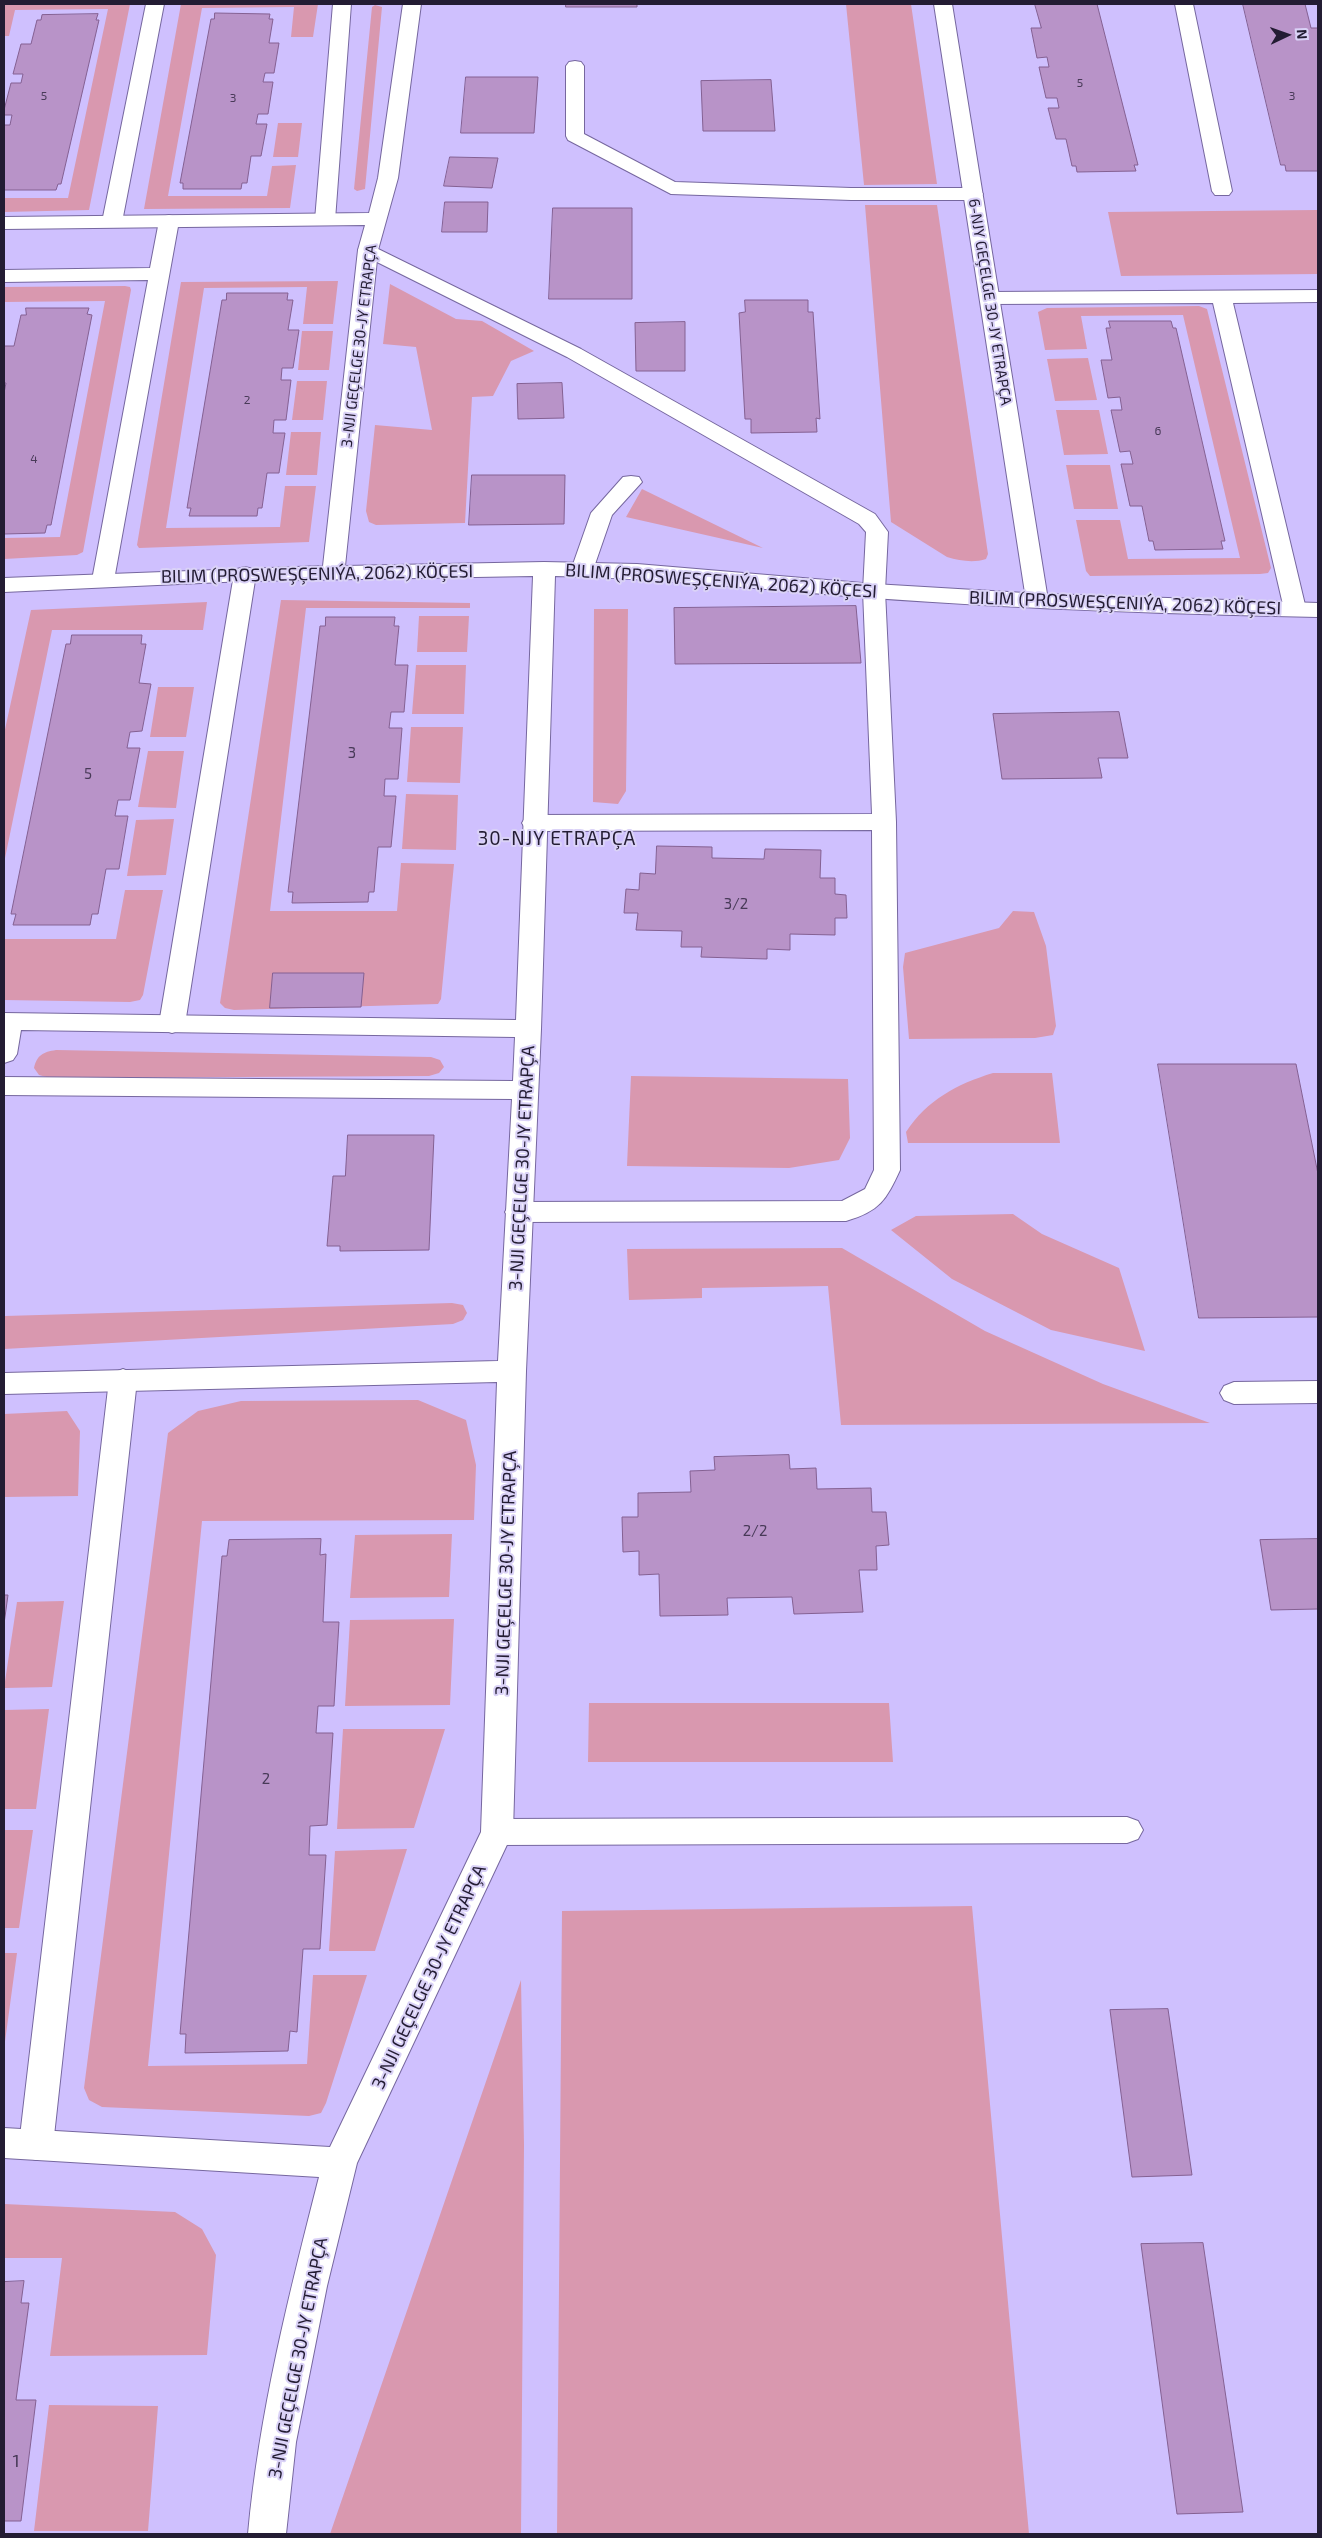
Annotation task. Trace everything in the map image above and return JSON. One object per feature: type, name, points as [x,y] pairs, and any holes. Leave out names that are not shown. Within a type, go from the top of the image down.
[{"type":"street","points":[[112,222],[155,4]]},
{"type":"street","points":[[325,220],[342,4]]},
{"type":"street","name":"3-NJI GEÇELGE 30-JY ETRAPÇA","points":[[333,572],[368,250],[388,178],[412,4]]},
{"type":"street","name":"6-NJY GEÇELGE 30-JY ETRAPÇA","points":[[943,4],[1037,600]]},
{"type":"street","points":[[1184,4],[1222,191]]},
{"type":"street","points":[[574,66],[575,136],[671,188],[851,194],[973,194]]},
{"type":"street","points":[[4,223],[376,219]]},
{"type":"street","points":[[103,580],[168,221]]},
{"type":"street","points":[[368,250],[574,353],[867,519],[877,532],[874,591],[884,822],[887,1170],[875,1195],[846,1211],[519,1212]]},
{"type":"street","points":[[4,276],[157,274]]},
{"type":"street","points":[[1221,296],[1295,610]]},
{"type":"street","points":[[990,298],[1318,296]]},
{"type":"street","points":[[582,570],[602,513],[631,482]]},
{"type":"street","name":"3-NJI GEÇELGE 30-JY ETRAPÇA","points":[[267,2534],[284,2413],[309,2286],[340,2163],[497,1832],[512,1371],[528,1029],[544,569]]},
{"type":"street","name":"BILIM (PROSWEŞÇENIÝA, 2062) KÖÇESI","points":[[4,585],[245,574],[544,569],[636,571],[874,591],[1037,600],[1318,610]]},
{"type":"street","points":[[172,1024],[245,574]]},
{"type":"street","points":[[534,823],[884,822]]},
{"type":"street","points":[[4,1054],[7,1021],[528,1029]]},
{"type":"street","points":[[4,1086],[525,1090]]},
{"type":"street","points":[[4,1383],[512,1371]]},
{"type":"street","points":[[123,1380],[20,2144],[340,2163]]},
{"type":"street","points":[[1234,1393],[1318,1392]]},
{"type":"street","points":[[497,1832],[1127,1830]]},
{"type":"shaded area","points":[[4,4],[130,4],[89,210],[4,212],[4,198],[68,198],[108,9],[15,10],[9,36],[4,36]]},
{"type":"shaded area","points":[[181,4],[318,4],[313,37],[291,37],[294,7],[202,8],[168,196],[267,196],[272,166],[296,165],[290,208],[144,209]]},
{"type":"shaded area","points":[[846,4],[911,4],[937,184],[864,185]]},
{"type":"shaded area","points":[[375,5],[382,7],[365,189],[357,191],[354,189],[372,7]]},
{"type":"shaded area","points":[[278,123],[302,123],[298,157],[273,157]]},
{"type":"shaded area","points":[[865,205],[937,205],[988,554],[986,559],[967,561],[947,557],[891,522]]},
{"type":"shaded area","points":[[1318,210],[1318,274],[1121,276],[1108,212]]},
{"type":"shaded area","points":[[338,281],[333,324],[303,324],[307,287],[204,288],[166,528],[280,527],[285,486],[316,486],[309,542],[139,548],[137,545],[181,282]]},
{"type":"shaded area","points":[[390,284],[456,319],[482,321],[534,351],[511,361],[493,396],[472,397],[465,523],[376,525],[369,522],[366,511],[375,425],[432,430],[416,347],[383,344]]},
{"type":"shaded area","points":[[4,287],[130,287],[131,290],[83,552],[77,555],[4,559],[4,538],[60,537],[105,301],[4,302]]},
{"type":"shaded area","points":[[1199,306],[1207,309],[1271,568],[1268,573],[1260,574],[1090,576],[1086,571],[1076,520],[1120,520],[1128,559],[1240,558],[1183,315],[1081,316],[1087,349],[1045,350],[1038,312],[1047,308]]},
{"type":"shaded area","points":[[302,331],[333,331],[329,370],[298,370]]},
{"type":"shaded area","points":[[1088,358],[1097,400],[1055,401],[1047,359]]},
{"type":"shaded area","points":[[297,381],[327,381],[323,420],[292,420]]},
{"type":"shaded area","points":[[1056,410],[1099,410],[1108,454],[1064,455]]},
{"type":"shaded area","points":[[291,432],[321,432],[317,475],[286,475]]},
{"type":"shaded area","points":[[1066,465],[1110,465],[1118,509],[1074,509]]},
{"type":"shaded area","points":[[642,489],[763,548],[626,517]]},
{"type":"shaded area","points":[[281,600],[470,603],[470,608],[306,608],[270,911],[397,911],[401,863],[454,864],[441,999],[438,1004],[234,1010],[225,1008],[220,1003]]},
{"type":"shaded area","points":[[207,602],[203,630],[52,630],[4,863],[4,734],[31,610]]},
{"type":"shaded area","points":[[594,609],[628,609],[626,791],[618,804],[593,802]]},
{"type":"shaded area","points":[[419,616],[469,616],[467,652],[417,652]]},
{"type":"shaded area","points":[[416,665],[466,665],[464,714],[412,714]]},
{"type":"shaded area","points":[[158,687],[194,687],[186,737],[150,737]]},
{"type":"shaded area","points":[[411,727],[463,727],[460,783],[407,782]]},
{"type":"shaded area","points":[[148,751],[184,751],[176,808],[138,807]]},
{"type":"shaded area","points":[[406,794],[458,795],[456,850],[402,849]]},
{"type":"shaded area","points":[[174,819],[166,875],[127,876],[136,820]]},
{"type":"shaded area","points":[[125,890],[163,890],[143,995],[140,1000],[130,1002],[4,1000],[4,939],[116,939]]},
{"type":"shaded area","points":[[1013,911],[1034,912],[1046,946],[1056,1026],[1053,1035],[1035,1038],[909,1039],[903,967],[905,953],[999,928]]},
{"type":"shaded area","points":[[56,1050],[431,1057],[440,1060],[444,1067],[439,1073],[429,1076],[50,1078],[39,1075],[34,1068],[39,1057],[44,1053]]},
{"type":"shaded area","points":[[993,1073],[1052,1073],[1060,1143],[908,1143],[906,1132],[933,1102],[967,1082]]},
{"type":"shaded area","points":[[631,1076],[848,1079],[850,1138],[839,1160],[789,1168],[627,1166]]},
{"type":"shaded area","points":[[1013,1214],[1042,1234],[1119,1268],[1145,1351],[1051,1330],[952,1279],[891,1230],[916,1216]]},
{"type":"shaded area","points":[[842,1248],[985,1331],[1103,1384],[1210,1423],[841,1425],[828,1286],[702,1288],[702,1298],[629,1300],[627,1249]]},
{"type":"shaded area","points":[[452,1303],[463,1305],[467,1313],[463,1320],[453,1324],[4,1349],[5,1316]]},
{"type":"shaded area","points":[[418,1400],[466,1420],[476,1465],[474,1520],[202,1521],[148,2066],[307,2064],[313,1975],[367,1975],[326,2103],[321,2113],[309,2116],[102,2107],[89,2100],[84,2088],[168,1433],[198,1411],[241,1401]]},
{"type":"shaded area","points":[[67,1411],[80,1431],[78,1496],[4,1497],[4,1414]]},
{"type":"shaded area","points":[[452,1534],[449,1597],[350,1598],[355,1535]]},
{"type":"shaded area","points":[[64,1601],[52,1687],[4,1688],[17,1602]]},
{"type":"shaded area","points":[[454,1619],[450,1705],[345,1706],[350,1620]]},
{"type":"shaded area","points":[[589,1703],[889,1703],[893,1762],[588,1762]]},
{"type":"shaded area","points":[[49,1709],[36,1809],[4,1809],[4,1710]]},
{"type":"shaded area","points":[[343,1729],[445,1729],[414,1828],[337,1829]]},
{"type":"shaded area","points":[[4,1830],[33,1830],[19,1928],[4,1928]]},
{"type":"shaded area","points":[[407,1849],[375,1951],[329,1951],[335,1851]]},
{"type":"shaded area","points":[[972,1906],[1029,2534],[557,2534],[562,1911]]},
{"type":"shaded area","points":[[4,1953],[17,1953],[4,2049]]},
{"type":"shaded area","points":[[521,1980],[524,2145],[521,2534],[330,2534]]},
{"type":"shaded area","points":[[4,2204],[175,2212],[202,2229],[216,2255],[207,2355],[50,2356],[62,2258],[4,2258]]},
{"type":"shaded area","points":[[49,2405],[158,2406],[148,2531],[34,2531]]},
{"type":"building","points":[[566,4],[637,4],[637,7],[566,7]]},
{"type":"building","points":[[1035,4],[1097,4],[1138,165],[1134,165],[1136,171],[1077,172],[1076,166],[1072,166],[1066,139],[1056,139],[1048,108],[1059,108],[1057,98],[1046,98],[1039,67],[1049,67],[1047,57],[1037,58],[1031,28],[1041,28]]},
{"type":"building","points":[[1243,4],[1305,4],[1311,28],[1318,28],[1318,171],[1286,171],[1285,165],[1281,165]]},
{"type":"building","points":[[215,13],[270,14],[269,19],[273,19],[269,43],[279,43],[274,73],[265,73],[263,82],[273,82],[268,114],[258,114],[256,124],[267,124],[261,156],[251,156],[247,183],[242,183],[241,189],[183,189],[183,183],[180,183],[211,19],[214,19]]},
{"type":"building","points":[[98,14],[96,20],[99,20],[61,184],[58,184],[56,190],[4,190],[4,125],[10,125],[12,115],[4,115],[4,110],[11,83],[21,83],[23,74],[13,74],[21,44],[31,44],[37,20],[41,20],[42,15]]},
{"type":"building","points":[[466,77],[538,77],[534,133],[461,133]]},
{"type":"building","points":[[771,80],[775,131],[703,131],[701,81]]},
{"type":"building","points":[[450,157],[498,158],[492,188],[444,186]]},
{"type":"building","points":[[445,202],[488,202],[487,232],[442,232]]},
{"type":"building","points":[[553,208],[632,208],[632,299],[549,299]]},
{"type":"building","points":[[227,293],[288,293],[287,300],[293,300],[288,330],[299,330],[293,368],[282,368],[281,380],[291,380],[286,420],[274,420],[273,433],[285,433],[279,473],[267,473],[262,508],[258,508],[257,516],[189,516],[191,508],[187,508],[222,300],[226,300]]},
{"type":"building","points":[[745,300],[808,300],[808,312],[813,312],[820,419],[816,418],[817,432],[751,433],[751,419],[745,419],[739,313],[745,312]]},
{"type":"building","points":[[26,308],[89,308],[87,314],[92,315],[51,525],[47,525],[45,533],[4,534],[4,393],[6,383],[4,383],[4,346],[14,346],[21,315],[26,315]]},
{"type":"building","points":[[1109,321],[1171,321],[1173,328],[1176,328],[1225,541],[1221,541],[1223,549],[1155,550],[1153,541],[1149,541],[1142,506],[1130,506],[1121,464],[1133,464],[1130,451],[1120,452],[1111,410],[1122,410],[1120,397],[1108,398],[1101,360],[1112,360],[1106,328],[1110,328]]},
{"type":"building","points":[[685,322],[685,371],[636,371],[635,323]]},
{"type":"building","points":[[562,383],[564,418],[518,419],[517,384]]},
{"type":"building","points":[[472,475],[565,475],[564,524],[469,525]]},
{"type":"building","points":[[856,606],[861,663],[675,664],[674,608]]},
{"type":"building","points":[[326,617],[395,617],[394,626],[399,626],[395,665],[408,665],[404,712],[391,712],[389,728],[402,728],[398,779],[385,779],[384,796],[396,796],[391,847],[378,847],[374,892],[369,892],[368,902],[292,903],[293,892],[288,892],[320,626],[325,626]]},
{"type":"building","points":[[72,635],[142,635],[141,644],[146,644],[139,683],[151,684],[142,731],[130,732],[127,748],[140,748],[130,800],[118,800],[115,816],[128,816],[119,869],[106,869],[98,914],[92,914],[90,925],[13,925],[16,914],[11,914],[66,644],[70,644]]},
{"type":"building","points":[[1119,712],[1128,758],[1098,758],[1102,778],[1002,779],[993,714]]},
{"type":"building","points":[[657,846],[712,847],[712,858],[764,859],[765,849],[821,850],[820,878],[835,878],[835,894],[846,895],[847,918],[835,918],[835,935],[790,934],[790,950],[767,949],[767,959],[701,957],[702,947],[681,947],[682,931],[636,930],[638,913],[624,913],[626,889],[639,890],[640,873],[655,874]]},
{"type":"building","points":[[273,973],[364,973],[361,1007],[270,1008]]},
{"type":"building","points":[[1158,1064],[1296,1064],[1318,1174],[1318,1317],[1199,1318]]},
{"type":"building","points":[[348,1135],[434,1135],[429,1250],[340,1251],[340,1246],[327,1246],[333,1176],[345,1176]]},
{"type":"building","points":[[789,1455],[790,1469],[816,1468],[817,1489],[871,1488],[872,1512],[886,1512],[889,1545],[876,1546],[877,1570],[859,1570],[863,1612],[794,1614],[792,1597],[727,1598],[728,1615],[660,1616],[659,1574],[639,1575],[639,1551],[623,1552],[622,1517],[638,1517],[638,1493],[691,1492],[690,1471],[715,1470],[714,1457]]},
{"type":"building","points":[[321,1539],[320,1555],[326,1554],[323,1622],[339,1622],[334,1706],[318,1706],[316,1733],[333,1733],[327,1825],[310,1826],[309,1855],[326,1855],[320,1949],[303,1949],[297,2032],[290,2031],[288,2051],[185,2053],[186,2034],[180,2034],[222,1556],[227,1556],[229,1540]]},
{"type":"building","points":[[1318,1539],[1318,1609],[1271,1610],[1260,1540]]},
{"type":"building","points":[[4,1595],[8,1595],[4,1624]]},
{"type":"building","points":[[1168,2009],[1192,2175],[1132,2177],[1110,2010]]},
{"type":"building","points":[[1203,2243],[1243,2512],[1177,2514],[1141,2244]]},
{"type":"building","points":[[24,2281],[21,2303],[29,2303],[16,2400],[36,2400],[21,2521],[4,2521],[4,2282]]},
{"type":"district","name":"30-NJY ETRAPÇA","points":[[557,839]]}]
